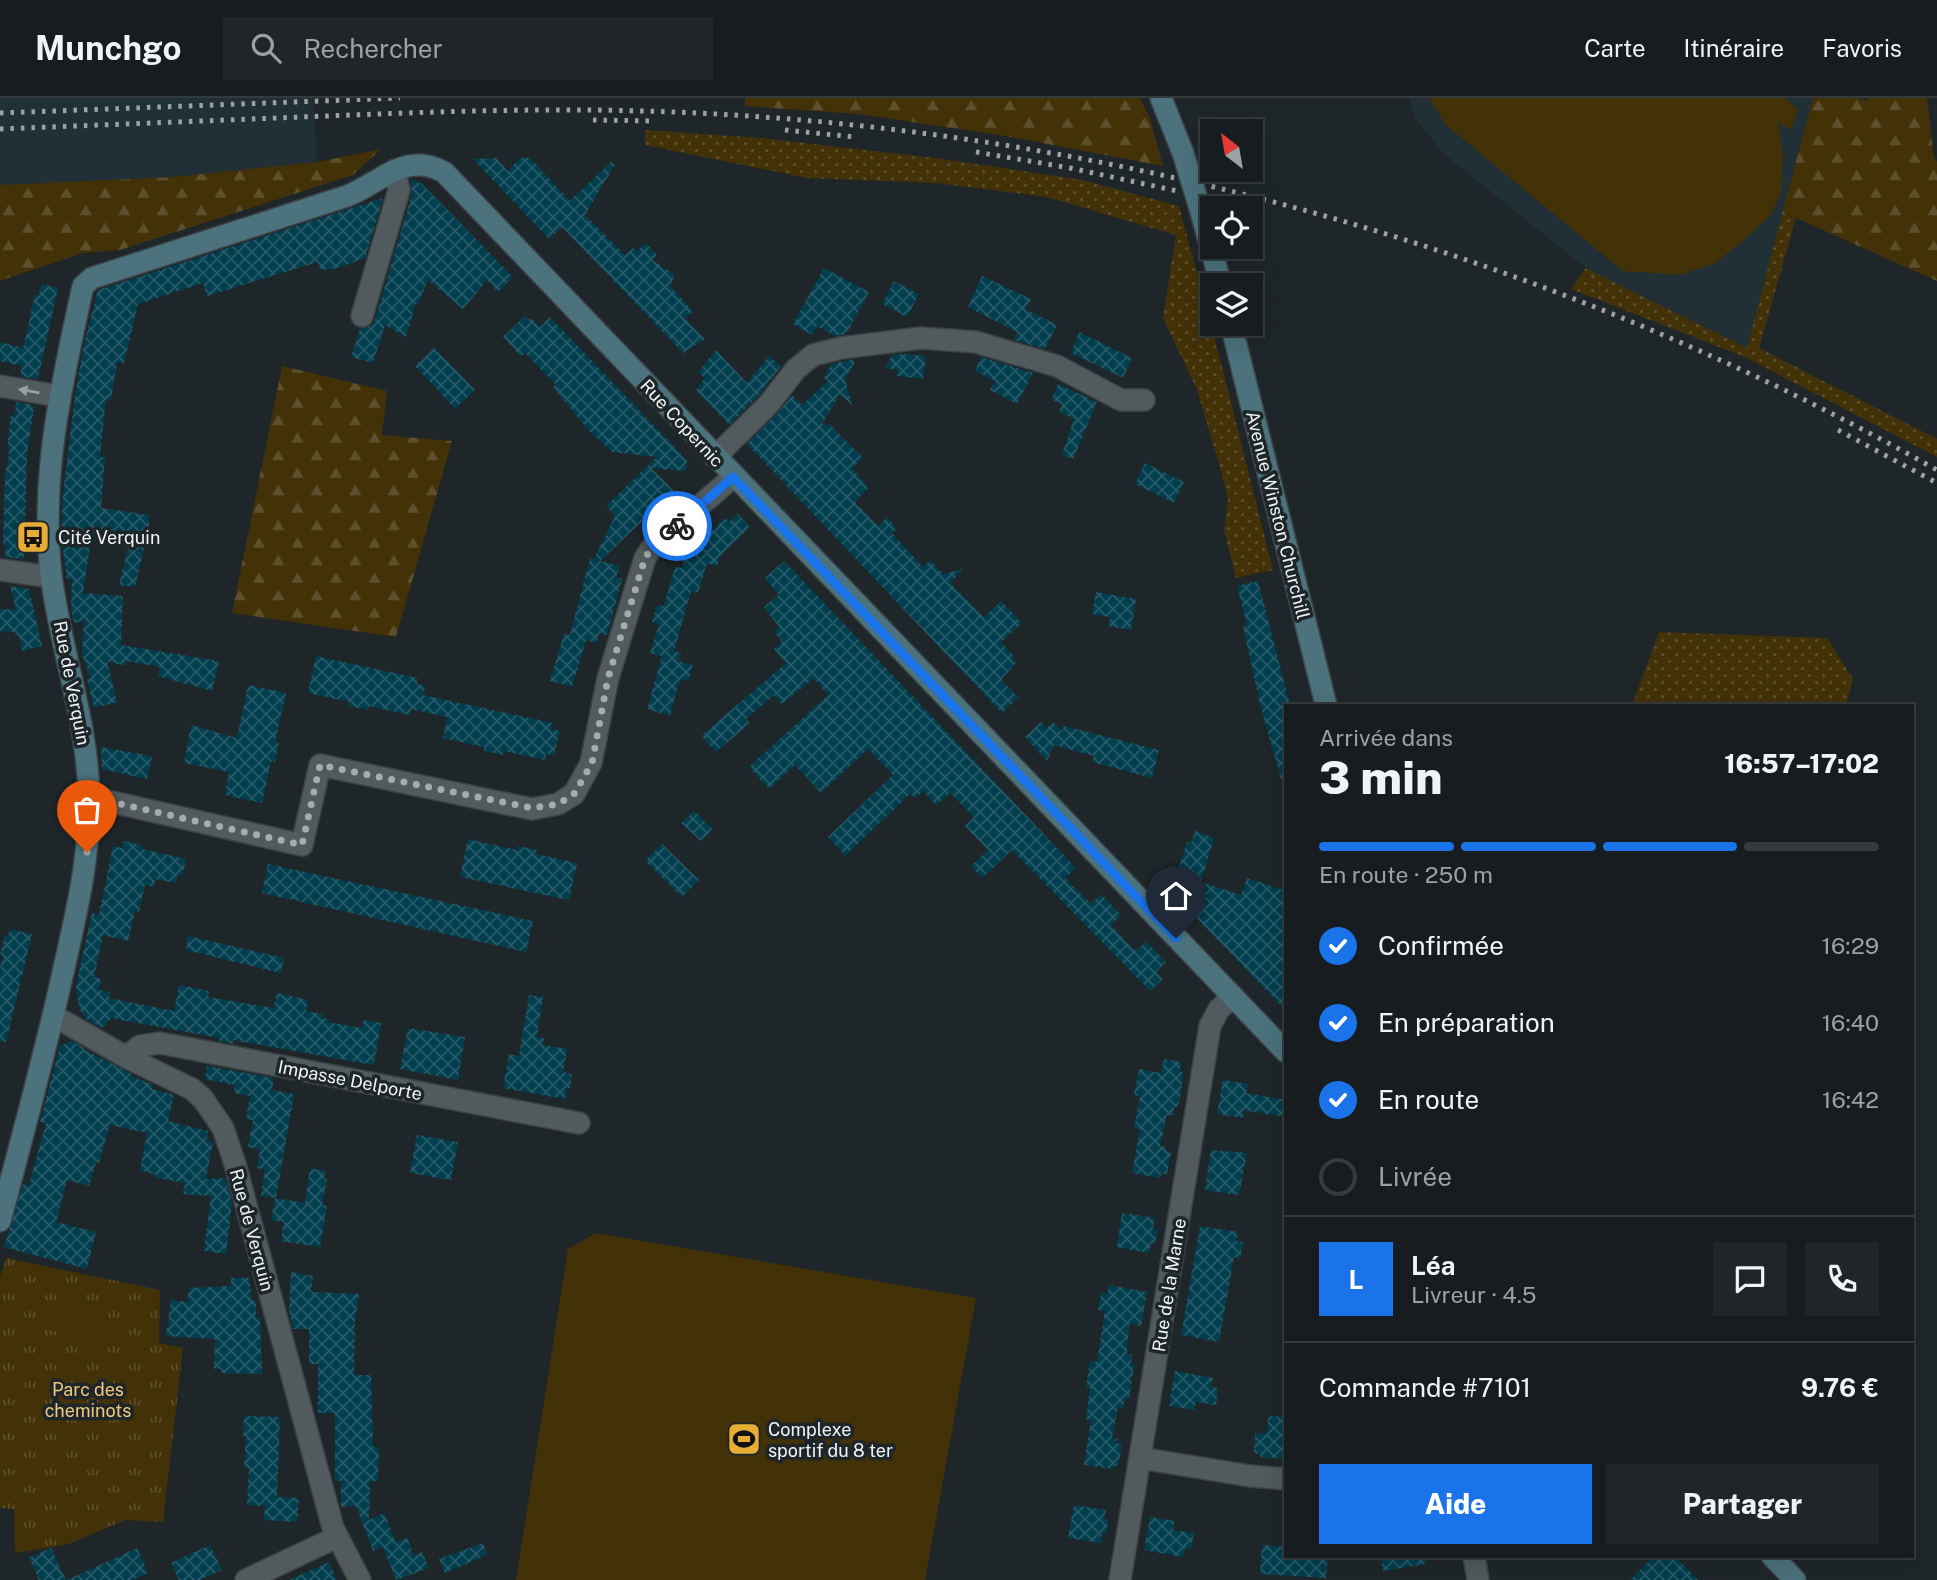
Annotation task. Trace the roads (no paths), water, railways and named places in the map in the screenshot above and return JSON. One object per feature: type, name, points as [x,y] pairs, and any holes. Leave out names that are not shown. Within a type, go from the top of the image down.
[{"type":"street","points":[[1161,98],[1183,153],[1218,273]]},
{"type":"street","name":"Rue de Verquin","points":[[360,1580],[337,1537],[223,1128],[203,1099],[192,1089],[126,1058],[54,1016],[86,870],[89,797],[82,727],[51,577],[48,476],[59,397],[83,286],[92,278],[347,196],[405,165],[423,164]]},
{"type":"street","name":"Rue Copernic","points":[[423,164],[444,172],[1284,1050]]},
{"type":"street","points":[[362,316],[399,190],[395,170]]},
{"type":"street","name":"Avenue Winston Churchill","points":[[1234,336],[1325,704]]},
{"type":"street","points":[[715,457],[768,405],[796,369],[813,355],[841,348],[908,339],[976,342],[1057,366],[1121,400],[1144,401]]},
{"type":"street","points":[[0,386],[59,397]]},
{"type":"street","points":[[89,797],[302,845],[320,765],[532,808],[558,804],[574,794],[592,763],[608,678],[645,558],[653,546],[733,477]]},
{"type":"street","points":[[0,570],[51,577]]},
{"type":"street","name":"Rue de la Marne","points":[[1120,1580],[1210,1027],[1219,1009],[1233,997]]},
{"type":"street","points":[[0,1221],[54,1016]]},
{"type":"street","name":"Impasse Delporte","points":[[126,1058],[140,1046],[160,1043],[579,1123]]},
{"type":"street","points":[[1140,1458],[1284,1479]]},
{"type":"street","points":[[246,1580],[337,1537]]},
{"type":"street","points":[[1474,1558],[1478,1580]]},
{"type":"street","points":[[1774,1558],[1795,1580]]},
{"type":"railway","points":[[0,113],[400,98]]},
{"type":"railway","points":[[0,129],[440,112],[626,111],[838,123],[1002,145],[1165,176],[1326,216],[1485,266],[1640,325],[1791,393],[1937,470]]},
{"type":"railway","points":[[593,120],[656,121]]},
{"type":"railway","points":[[785,130],[855,137]]},
{"type":"railway","points":[[976,152],[1070,168],[1182,192]]},
{"type":"railway","points":[[1838,430],[1937,483]]},
{"type":"place","name":"Cité Verquin","points":[[33,537]]},
{"type":"place","name":"Complexe sportif du 8 ter","points":[[744,1439]]},
{"type":"park label","name":"Parc des cheminots","points":[[88,1399]]}]
